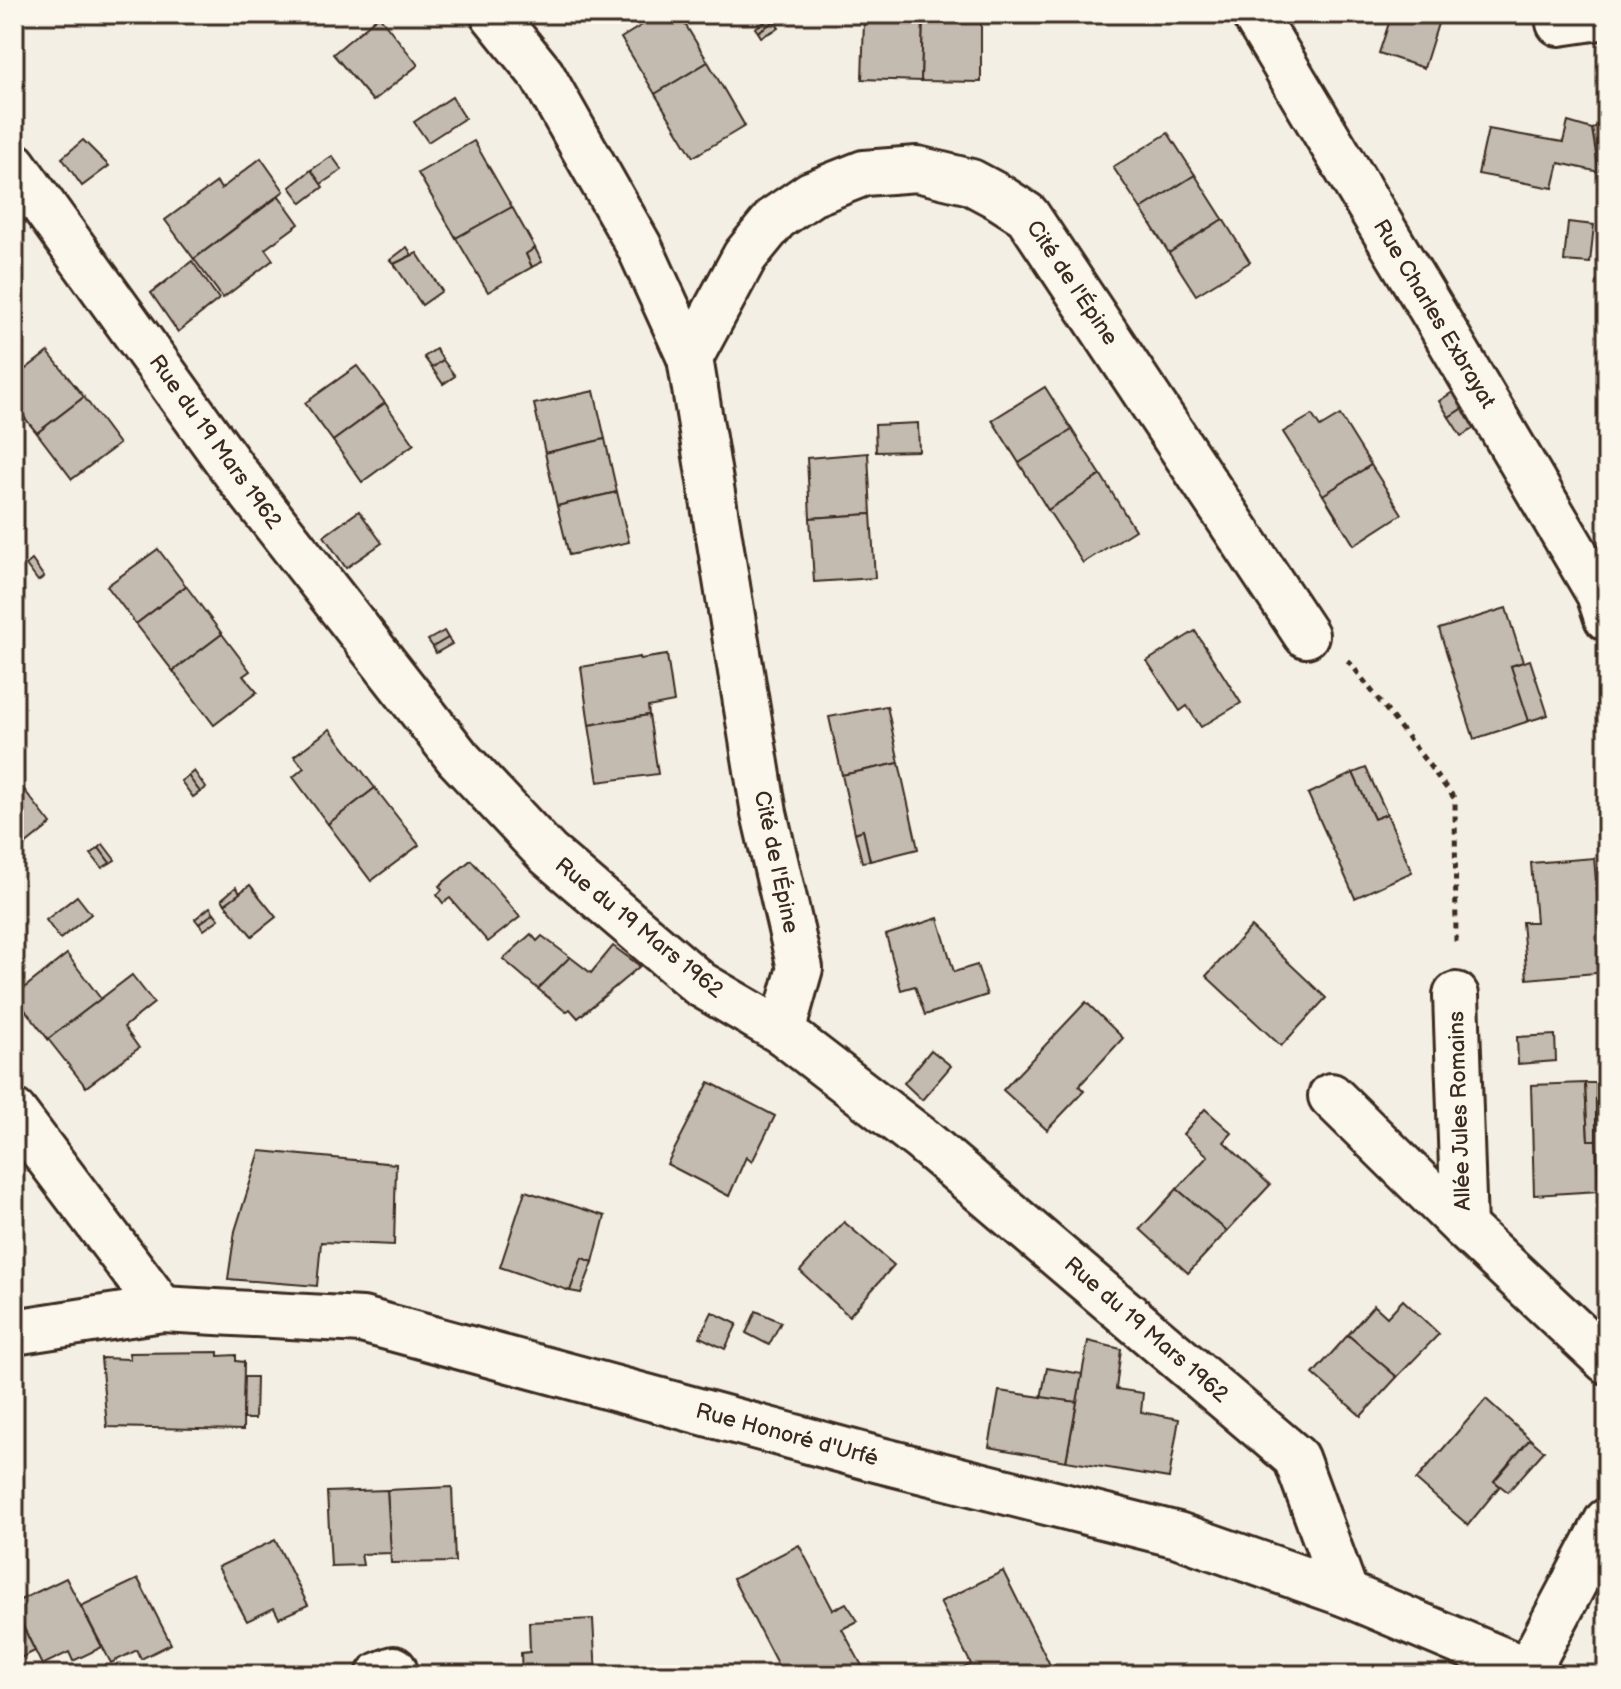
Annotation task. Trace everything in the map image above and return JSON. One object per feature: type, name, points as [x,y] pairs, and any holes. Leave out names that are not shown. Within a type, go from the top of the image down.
[{"type":"street","name":"Cité de l'Épine","points":[[493,14],[550,88],[639,246],[690,358],[764,813],[800,968],[782,1032]]},
{"type":"street","name":"Rue Charles Exbrayat","points":[[1254,14],[1578,558],[1599,594],[1607,618]]},
{"type":"street","points":[[1559,23],[1607,16]]},
{"type":"street","name":"Rue du 19 Mars 1962","points":[[14,165],[238,476],[458,758],[548,854],[700,984],[782,1032],[921,1139],[1296,1458],[1346,1594]]},
{"type":"street","name":"Cité de l'Épine","points":[[690,358],[745,256],[776,218],[811,194],[864,173],[917,169],[971,182],[1027,215],[1306,635]]},
{"type":"street","name":"Allée Jules Romains","points":[[1456,995],[1464,1227]]},
{"type":"street","name":"Allée Jules Romains","points":[[1331,1096],[1607,1361]]},
{"type":"street","points":[[14,1112],[162,1309]]},
{"type":"street","name":"Rue Honoré d'Urfé","points":[[14,1332],[162,1309],[362,1320],[872,1458],[1178,1535],[1346,1594],[1533,1672]]},
{"type":"street","points":[[1533,1672],[1607,1521]]},
{"type":"path","points":[[1306,635],[1351,664],[1455,799],[1456,995]]},
{"type":"building","points":[[660,14],[679,14],[708,62],[655,94],[621,38]]},
{"type":"building","points":[[1392,14],[1441,14],[1424,68],[1379,53]]},
{"type":"building","points":[[379,16],[418,65],[373,101],[333,54]]},
{"type":"building","points":[[773,17],[775,21],[758,32],[755,28]]},
{"type":"building","points":[[775,21],[779,28],[761,37],[758,32]]},
{"type":"building","points":[[864,22],[923,22],[921,81],[862,79]]},
{"type":"building","points":[[923,22],[981,23],[981,82],[921,81]]},
{"type":"building","points":[[708,62],[745,126],[693,157],[655,94]]},
{"type":"building","points":[[452,97],[465,118],[428,142],[414,122]]},
{"type":"building","points":[[1607,119],[1607,167],[1599,172],[1592,129]]},
{"type":"building","points":[[1568,122],[1592,129],[1599,172],[1559,163],[1553,188],[1478,174],[1488,129],[1563,142]]},
{"type":"building","points":[[1168,133],[1195,175],[1141,209],[1113,167]]},
{"type":"building","points":[[83,140],[109,166],[82,186],[62,158]]},
{"type":"building","points":[[474,141],[512,207],[456,238],[418,173]]},
{"type":"building","points":[[332,156],[342,170],[321,184],[311,170]]},
{"type":"building","points":[[261,158],[284,191],[194,259],[165,220],[217,182],[221,189]]},
{"type":"building","points":[[311,170],[323,187],[302,203],[290,187]]},
{"type":"building","points":[[1195,175],[1223,219],[1169,253],[1141,209]]},
{"type":"building","points":[[279,196],[299,224],[265,249],[273,260],[223,298],[194,259]]},
{"type":"building","points":[[512,207],[535,248],[526,254],[532,267],[488,292],[456,238]]},
{"type":"building","points":[[1223,219],[1250,262],[1196,295],[1169,253]]},
{"type":"building","points":[[1568,222],[1594,225],[1590,263],[1564,261]]},
{"type":"building","points":[[407,247],[412,255],[394,264],[390,260]]},
{"type":"building","points":[[535,248],[542,262],[532,267],[526,254]]},
{"type":"building","points":[[417,253],[442,291],[422,305],[394,264]]},
{"type":"building","points":[[192,261],[219,299],[178,332],[151,293]]},
{"type":"building","points":[[436,349],[443,360],[432,368],[424,357]]},
{"type":"building","points":[[48,352],[84,397],[37,433],[14,405],[14,378]]},
{"type":"building","points":[[443,360],[455,376],[443,384],[432,368]]},
{"type":"building","points":[[357,366],[385,403],[333,441],[305,403]]},
{"type":"building","points":[[1045,387],[1072,430],[1019,463],[992,420]]},
{"type":"building","points":[[1456,390],[1466,406],[1449,417],[1439,401]]},
{"type":"building","points":[[594,391],[605,439],[545,453],[534,404]]},
{"type":"building","points":[[84,397],[119,444],[72,479],[37,433]]},
{"type":"building","points":[[385,403],[414,444],[362,482],[333,441]]},
{"type":"building","points":[[1466,406],[1478,426],[1461,436],[1449,417]]},
{"type":"building","points":[[1312,415],[1320,427],[1340,415],[1371,465],[1323,495],[1283,432]]},
{"type":"building","points":[[918,423],[919,451],[876,452],[875,425]]},
{"type":"building","points":[[1072,430],[1101,475],[1048,510],[1019,463]]},
{"type":"building","points":[[605,439],[617,492],[557,506],[545,453]]},
{"type":"building","points":[[868,453],[871,514],[810,518],[807,458]]},
{"type":"building","points":[[1371,465],[1402,514],[1354,545],[1323,495]]},
{"type":"building","points":[[1101,475],[1135,530],[1083,563],[1048,510]]},
{"type":"building","points":[[617,492],[629,542],[569,555],[557,506]]},
{"type":"building","points":[[359,511],[382,543],[346,568],[324,536]]},
{"type":"building","points":[[871,514],[875,578],[814,582],[810,518]]},
{"type":"building","points":[[158,549],[186,586],[136,624],[107,586]]},
{"type":"building","points":[[32,560],[44,577],[38,581],[26,565]]},
{"type":"building","points":[[186,586],[222,634],[173,671],[136,624]]},
{"type":"building","points":[[1506,608],[1523,662],[1511,666],[1529,721],[1474,739],[1439,629]]},
{"type":"building","points":[[444,631],[448,638],[433,647],[428,640]]},
{"type":"building","points":[[1195,631],[1241,703],[1201,727],[1187,706],[1180,711],[1147,661]]},
{"type":"building","points":[[222,634],[250,671],[243,676],[257,692],[214,725],[173,671]]},
{"type":"building","points":[[448,638],[452,644],[436,653],[433,647]]},
{"type":"building","points":[[667,655],[674,702],[648,707],[649,715],[589,725],[581,667]]},
{"type":"building","points":[[1530,660],[1548,715],[1529,721],[1511,666]]},
{"type":"building","points":[[887,706],[899,763],[842,775],[829,717]]},
{"type":"building","points":[[649,715],[658,774],[598,782],[589,725]]},
{"type":"building","points":[[330,729],[375,788],[328,824],[293,777],[304,768],[294,756]]},
{"type":"building","points":[[899,763],[918,849],[870,861],[863,830],[855,833],[842,775]]},
{"type":"building","points":[[1366,768],[1387,814],[1374,819],[1353,773]]},
{"type":"building","points":[[194,771],[206,788],[200,792],[188,776]]},
{"type":"building","points":[[1353,773],[1374,819],[1387,814],[1412,872],[1355,898],[1308,794]]},
{"type":"building","points":[[14,776],[22,787],[14,793]]},
{"type":"building","points":[[188,776],[200,792],[193,797],[181,781]]},
{"type":"building","points":[[22,787],[51,824],[14,854],[14,793]]},
{"type":"building","points":[[375,788],[419,845],[371,881],[328,824]]},
{"type":"building","points":[[863,830],[870,861],[862,862],[855,833]]},
{"type":"building","points":[[103,844],[115,860],[110,863],[99,848]]},
{"type":"building","points":[[99,848],[110,863],[102,868],[91,854]]},
{"type":"building","points":[[1594,858],[1599,916],[1607,915],[1607,972],[1527,979],[1522,922],[1536,922],[1531,863]]},
{"type":"building","points":[[471,860],[520,917],[488,942],[450,898],[443,903],[437,895],[442,890],[439,886]]},
{"type":"building","points":[[250,885],[276,917],[252,936],[225,904]]},
{"type":"building","points":[[236,887],[240,893],[225,904],[222,899]]},
{"type":"building","points":[[77,896],[91,914],[60,939],[46,920]]},
{"type":"building","points":[[210,907],[214,913],[199,924],[195,919]]},
{"type":"building","points":[[214,913],[219,919],[204,930],[199,924]]},
{"type":"building","points":[[938,918],[954,972],[977,965],[987,995],[925,1015],[915,986],[901,990],[886,935]]},
{"type":"building","points":[[1251,927],[1326,998],[1281,1046],[1206,976]]},
{"type":"building","points":[[531,934],[537,941],[542,936],[570,957],[538,989],[503,959]]},
{"type":"building","points":[[613,946],[640,966],[578,1018],[570,1009],[566,1012],[538,989],[570,957],[591,973]]},
{"type":"building","points":[[67,954],[101,999],[48,1039],[14,996]]},
{"type":"building","points":[[132,975],[154,1003],[124,1027],[139,1048],[86,1087],[48,1039]]},
{"type":"building","points":[[1086,1002],[1123,1038],[1079,1086],[1084,1091],[1047,1130],[1003,1090]]},
{"type":"building","points":[[1555,1035],[1556,1061],[1518,1064],[1517,1037]]},
{"type":"building","points":[[931,1050],[951,1066],[922,1100],[904,1083]]},
{"type":"building","points":[[709,1082],[775,1116],[752,1162],[746,1157],[729,1196],[667,1164]]},
{"type":"building","points":[[1585,1083],[1588,1140],[1596,1140],[1599,1191],[1534,1195],[1531,1085]]},
{"type":"building","points":[[1585,1083],[1596,1083],[1596,1140],[1588,1140]]},
{"type":"building","points":[[1205,1109],[1232,1133],[1224,1142],[1270,1185],[1227,1231],[1177,1189],[1208,1156],[1183,1134]]},
{"type":"building","points":[[260,1151],[396,1164],[394,1245],[321,1242],[317,1286],[228,1279],[235,1231]]},
{"type":"building","points":[[1177,1189],[1227,1231],[1188,1273],[1140,1229]]},
{"type":"building","points":[[525,1191],[605,1216],[593,1262],[582,1258],[570,1291],[500,1267]]},
{"type":"building","points":[[844,1222],[894,1265],[849,1316],[800,1271]]},
{"type":"building","points":[[582,1258],[593,1262],[581,1293],[570,1291]]},
{"type":"building","points":[[1403,1300],[1439,1334],[1397,1377],[1348,1335],[1374,1305],[1387,1317]]},
{"type":"building","points":[[756,1311],[781,1322],[769,1345],[746,1333]]},
{"type":"building","points":[[712,1312],[737,1324],[725,1349],[700,1337]]},
{"type":"building","points":[[1348,1335],[1397,1377],[1361,1416],[1313,1374]]},
{"type":"building","points":[[1088,1341],[1121,1349],[1116,1389],[1143,1393],[1141,1412],[1179,1419],[1169,1478],[1066,1461]]},
{"type":"building","points":[[218,1352],[218,1356],[236,1355],[236,1361],[244,1362],[243,1430],[107,1427],[101,1358],[130,1359],[129,1353]]},
{"type":"building","points":[[1047,1368],[1082,1374],[1077,1402],[1041,1398]]},
{"type":"building","points":[[244,1377],[256,1377],[255,1419],[243,1419]]},
{"type":"building","points":[[999,1391],[1077,1402],[1066,1461],[989,1447]]},
{"type":"building","points":[[1486,1399],[1530,1439],[1494,1481],[1500,1486],[1468,1525],[1416,1480]]},
{"type":"building","points":[[1530,1439],[1544,1451],[1508,1492],[1494,1481]]},
{"type":"building","points":[[452,1487],[455,1562],[391,1563],[387,1490]]},
{"type":"building","points":[[387,1490],[391,1553],[361,1554],[363,1565],[331,1566],[327,1492]]},
{"type":"building","points":[[275,1540],[308,1605],[279,1618],[274,1608],[247,1621],[218,1567]]},
{"type":"building","points":[[799,1545],[833,1610],[846,1603],[858,1621],[842,1629],[867,1675],[783,1675],[733,1579]]},
{"type":"building","points":[[1003,1571],[1055,1675],[958,1675],[956,1672],[971,1664],[940,1602]]},
{"type":"building","points":[[66,1578],[102,1647],[73,1661],[69,1652],[42,1665],[14,1603]]},
{"type":"building","points":[[138,1579],[171,1644],[141,1659],[137,1650],[111,1663],[81,1606]]},
{"type":"building","points":[[14,1608],[35,1651],[14,1661]]},
{"type":"building","points":[[593,1619],[596,1675],[522,1675],[521,1653],[530,1652],[529,1622]]}]
